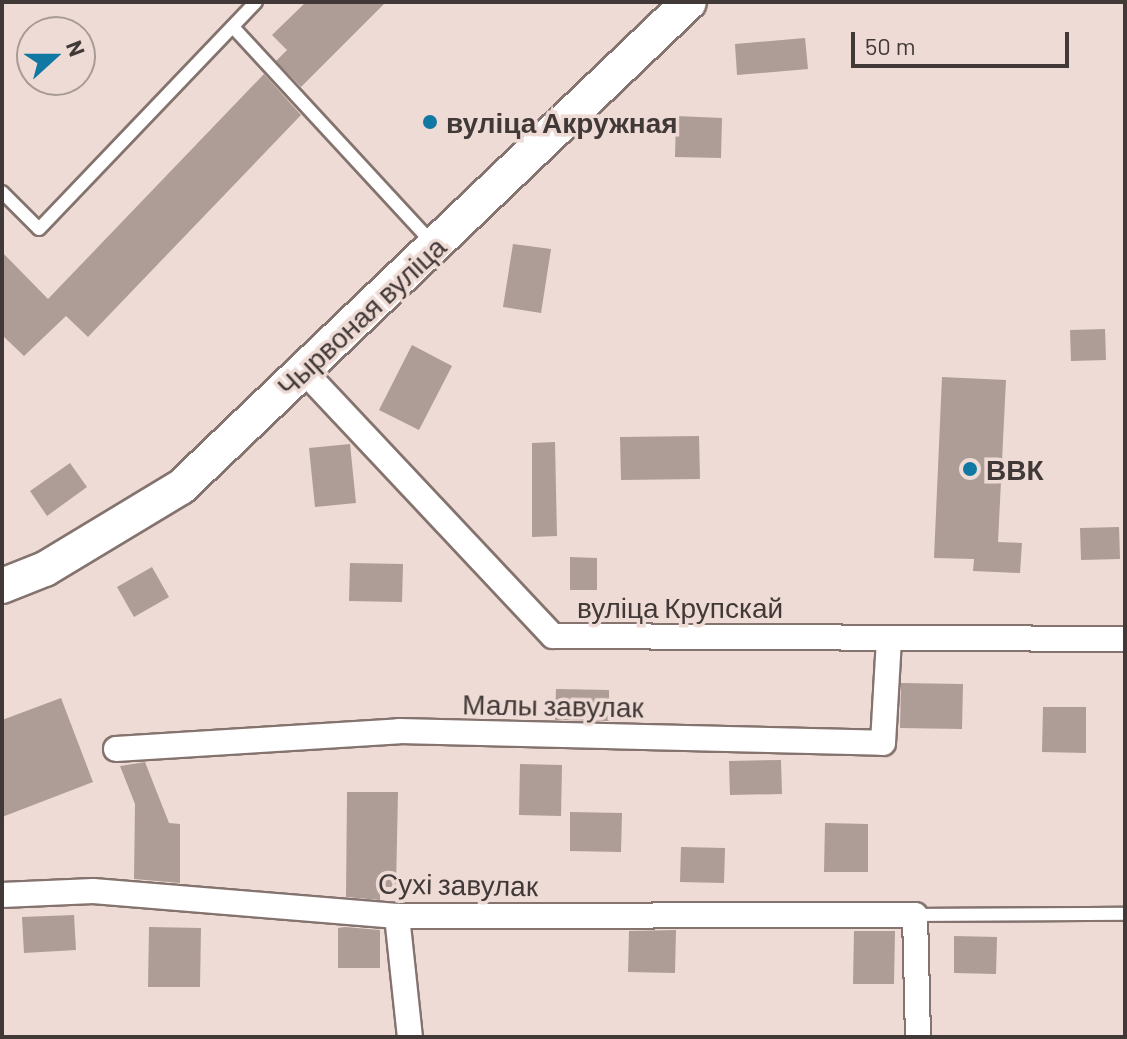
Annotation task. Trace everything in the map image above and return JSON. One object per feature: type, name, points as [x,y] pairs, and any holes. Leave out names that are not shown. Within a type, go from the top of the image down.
[{"type":"main road","name":"Чырвоная вуліца","points":[[2,586],[45,569],[181,487],[302,369],[436,247],[689,2]]},
{"type":"street","name":"вуліца Крупскай","points":[[302,369],[553,636],[1125,639]]},
{"type":"street","name":"Малы завулак","points":[[116,749],[399,731],[883,743],[889,638]]},
{"type":"street","name":"Сухі завулак","points":[[2,895],[93,891],[397,916],[915,915]]},
{"type":"street","points":[[915,915],[918,1037]]},
{"type":"street","points":[[397,916],[410,1037]]},
{"type":"lane","points":[[2,192],[39,229],[256,2]]},
{"type":"lane","points":[[233,27],[436,247]]},
{"type":"lane","points":[[915,915],[1125,914]]},
{"type":"building","points":[[306,2],[386,2],[301,87],[276,61],[287,50],[272,35]]},
{"type":"building","points":[[805,38],[808,69],[737,75],[735,44]]},
{"type":"building","points":[[264,74],[301,115],[88,337],[66,316],[24,356],[2,335],[2,252],[48,299]]},
{"type":"building","points":[[676,116],[722,118],[721,158],[675,157]]},
{"type":"building","points":[[513,244],[551,249],[541,313],[503,307]]},
{"type":"building","points":[[1105,329],[1106,360],[1071,361],[1070,330]]},
{"type":"building","points":[[412,345],[452,366],[419,430],[379,410]]},
{"type":"building","name":"ВВК","points":[[942,377],[1006,380],[998,542],[1022,543],[1020,573],[973,571],[974,559],[934,558]]},
{"type":"building","points":[[699,436],[700,479],[621,480],[620,437]]},
{"type":"building","points":[[555,442],[557,536],[532,537],[532,443]]},
{"type":"building","points":[[350,444],[356,503],[315,507],[309,448]]},
{"type":"building","points":[[70,463],[87,487],[47,516],[30,491]]},
{"type":"building","points":[[1119,527],[1120,559],[1081,560],[1080,528]]},
{"type":"building","points":[[570,557],[597,558],[597,590],[570,590]]},
{"type":"building","points":[[350,563],[403,564],[402,602],[349,601]]},
{"type":"building","points":[[152,567],[169,597],[134,617],[117,587]]},
{"type":"building","points":[[901,683],[963,684],[962,729],[900,728]]},
{"type":"building","points":[[556,689],[609,690],[609,721],[555,720]]},
{"type":"building","points":[[61,698],[93,782],[2,817],[2,720]]},
{"type":"building","points":[[1043,707],[1086,707],[1086,753],[1042,752]]},
{"type":"building","points":[[781,760],[782,794],[730,795],[729,761]]},
{"type":"building","points":[[145,762],[169,823],[180,824],[180,883],[134,879],[135,804],[120,766]]},
{"type":"building","points":[[520,764],[562,765],[561,816],[519,815]]},
{"type":"building","points":[[347,792],[398,792],[396,887],[380,887],[380,900],[346,897]]},
{"type":"building","points":[[570,812],[622,813],[621,852],[570,851]]},
{"type":"building","points":[[825,823],[868,824],[868,872],[824,872]]},
{"type":"building","points":[[681,847],[725,848],[724,883],[680,882]]},
{"type":"building","points":[[74,915],[76,950],[24,953],[22,917]]},
{"type":"building","points":[[149,927],[201,928],[200,987],[148,987]]},
{"type":"building","points":[[338,928],[380,930],[380,968],[338,968]]},
{"type":"building","points":[[676,930],[675,973],[628,972],[629,931]]},
{"type":"building","points":[[854,931],[895,931],[894,984],[853,984]]},
{"type":"building","points":[[954,936],[997,937],[996,974],[954,973]]},
{"type":"place","name":"вуліца Акружная","points":[[430,122]]},
{"type":"place","name":"ВВК","points":[[970,469]]}]
